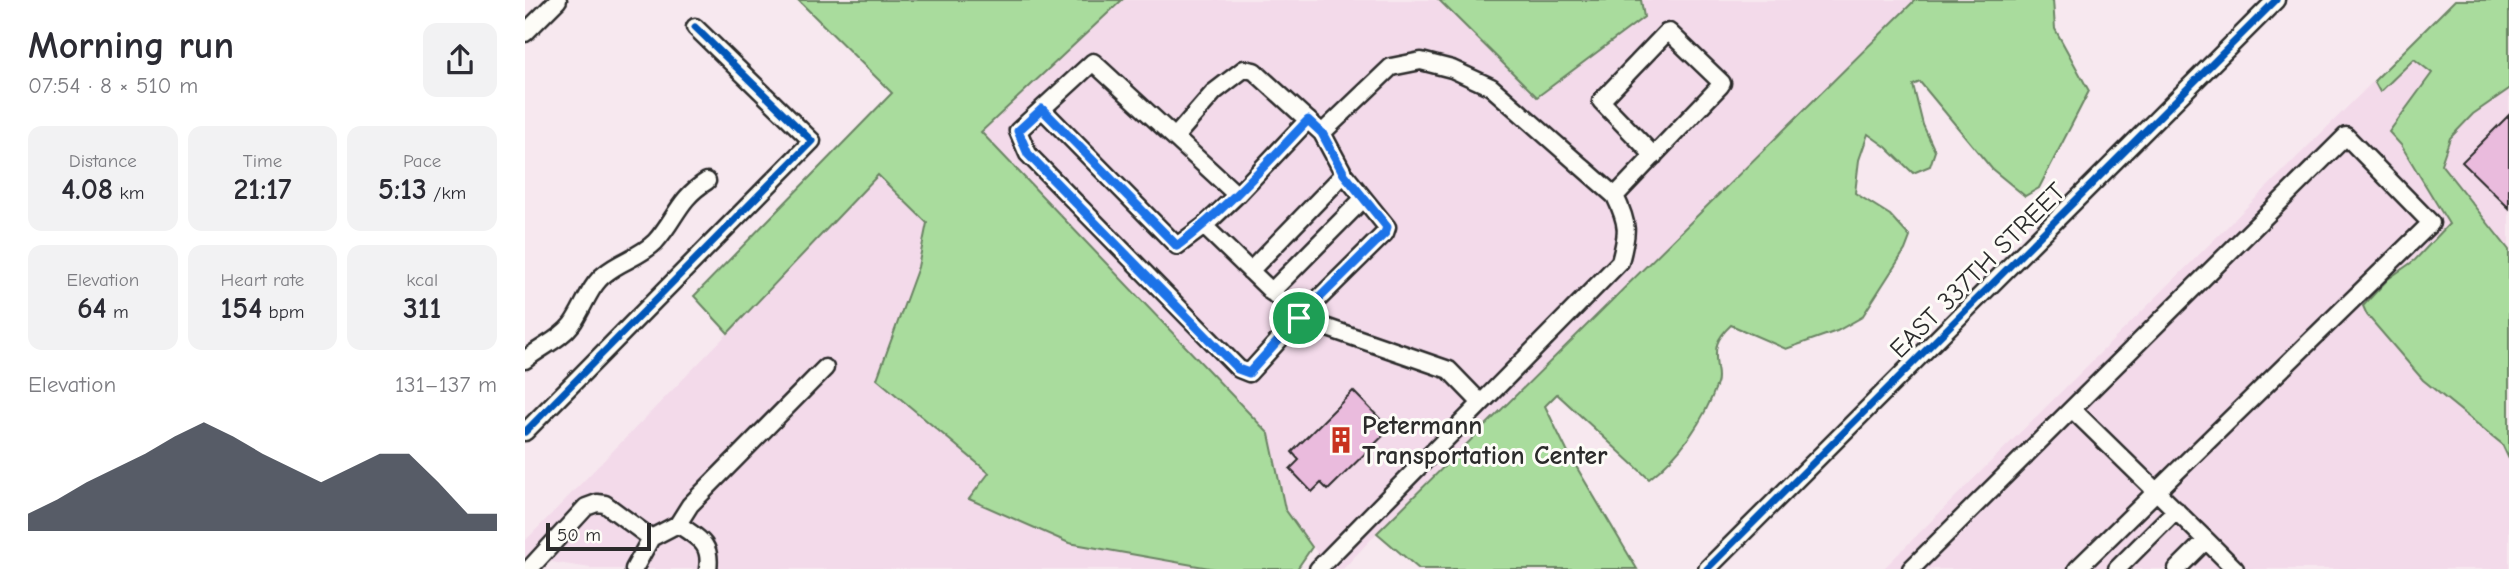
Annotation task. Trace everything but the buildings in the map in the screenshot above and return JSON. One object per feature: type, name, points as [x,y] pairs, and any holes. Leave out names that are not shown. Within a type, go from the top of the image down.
[{"type":"street","points":[[525,33],[558,0]]},
{"type":"street","name":"EAST 337TH STREET","points":[[1707,569],[2276,0]]},
{"type":"street","points":[[525,432],[812,141],[695,27]]},
{"type":"street","points":[[1615,196],[1654,156],[1722,83],[1669,32],[1601,102],[1654,156]]},
{"type":"street","points":[[1318,569],[1620,262],[1627,237],[1626,218],[1615,196],[1491,87],[1452,69],[1421,61],[1391,67],[1322,133]]},
{"type":"street","points":[[1175,137],[1214,92],[1244,69],[1254,71],[1322,133],[1344,174],[1387,227],[1385,233],[1299,318],[1249,373],[1238,369],[1028,154],[1018,131],[1093,62],[1237,195]]},
{"type":"street","points":[[1042,109],[1177,246],[1204,226],[1237,195],[1308,120]]},
{"type":"street","points":[[1911,569],[2346,136],[2431,223],[2077,569]]},
{"type":"street","points":[[1250,271],[1344,174]]},
{"type":"street","points":[[525,360],[571,326],[603,275],[654,242],[681,203],[693,190],[708,181]]},
{"type":"street","points":[[1272,292],[1363,198]]},
{"type":"street","points":[[1204,226],[1299,318],[1449,370],[1481,403]]},
{"type":"street","points":[[634,569],[651,538],[678,524],[690,505],[825,368]]},
{"type":"street","points":[[2071,410],[2235,569]]},
{"type":"street","points":[[534,567],[586,507],[597,502],[605,504],[651,538]]},
{"type":"street","points":[[2117,569],[2176,510]]},
{"type":"street","points":[[678,524],[706,545],[710,555],[708,569]]},
{"type":"street","points":[[2177,569],[2206,540]]},
{"type":"shaded area","points":[[1122,0],[1438,0],[1537,97],[1644,17],[1641,0],[1915,0],[1343,569],[1329,569],[1285,509],[1269,434],[980,132]]},
{"type":"shaded area","points":[[2455,0],[2509,0],[2509,569],[1883,569]]},
{"type":"shaded area","points":[[878,175],[927,223],[918,267],[877,378],[990,473],[970,499],[1069,543],[1215,569],[597,569],[525,558],[525,541]]},
{"type":"green space","points":[[798,0],[1122,0],[981,132],[1269,434],[1285,509],[1312,547],[1297,569],[1215,569],[1069,543],[969,499],[989,473],[877,379],[918,267],[927,223],[878,175],[728,333],[694,296],[892,93]]},
{"type":"green space","points":[[1439,0],[1641,0],[1644,17],[1537,97]]},
{"type":"green space","points":[[1915,0],[2053,0],[2055,29],[2089,91],[2039,188],[2025,196],[1992,169],[1920,82],[1913,85],[1923,125],[1935,151],[1930,166],[1913,173],[1868,134],[1859,160],[1855,193],[1890,215],[1910,237],[1905,250],[1862,317],[1837,331],[1786,349],[1731,325],[1717,344],[1718,382],[1712,398],[1681,448],[1649,479],[1557,394],[1545,406],[1567,451],[1637,569],[1419,569],[1377,533]]},
{"type":"green space","points":[[2455,0],[2509,0],[2509,89],[2473,114],[2450,138],[2441,164],[2509,250],[2509,459],[2502,444],[2423,380],[2367,315],[2363,306],[2388,279],[2415,260],[2449,224],[2401,145],[2389,132],[2432,73],[2414,59],[2380,92],[2374,81]]},
{"type":"cycle path","points":[[1707,569],[2276,0]]},
{"type":"cycle path","points":[[525,432],[812,141],[695,27]]},
{"type":"place","name":"Petermann Transportation Center","points":[[1341,440]]},
{"type":"route","points":[[1042,109],[1177,246],[1204,226],[1237,195],[1308,120],[1322,133],[1344,174],[1387,227],[1385,233],[1299,318],[1249,373],[1238,369],[1028,154],[1018,131],[1042,109]]}]
